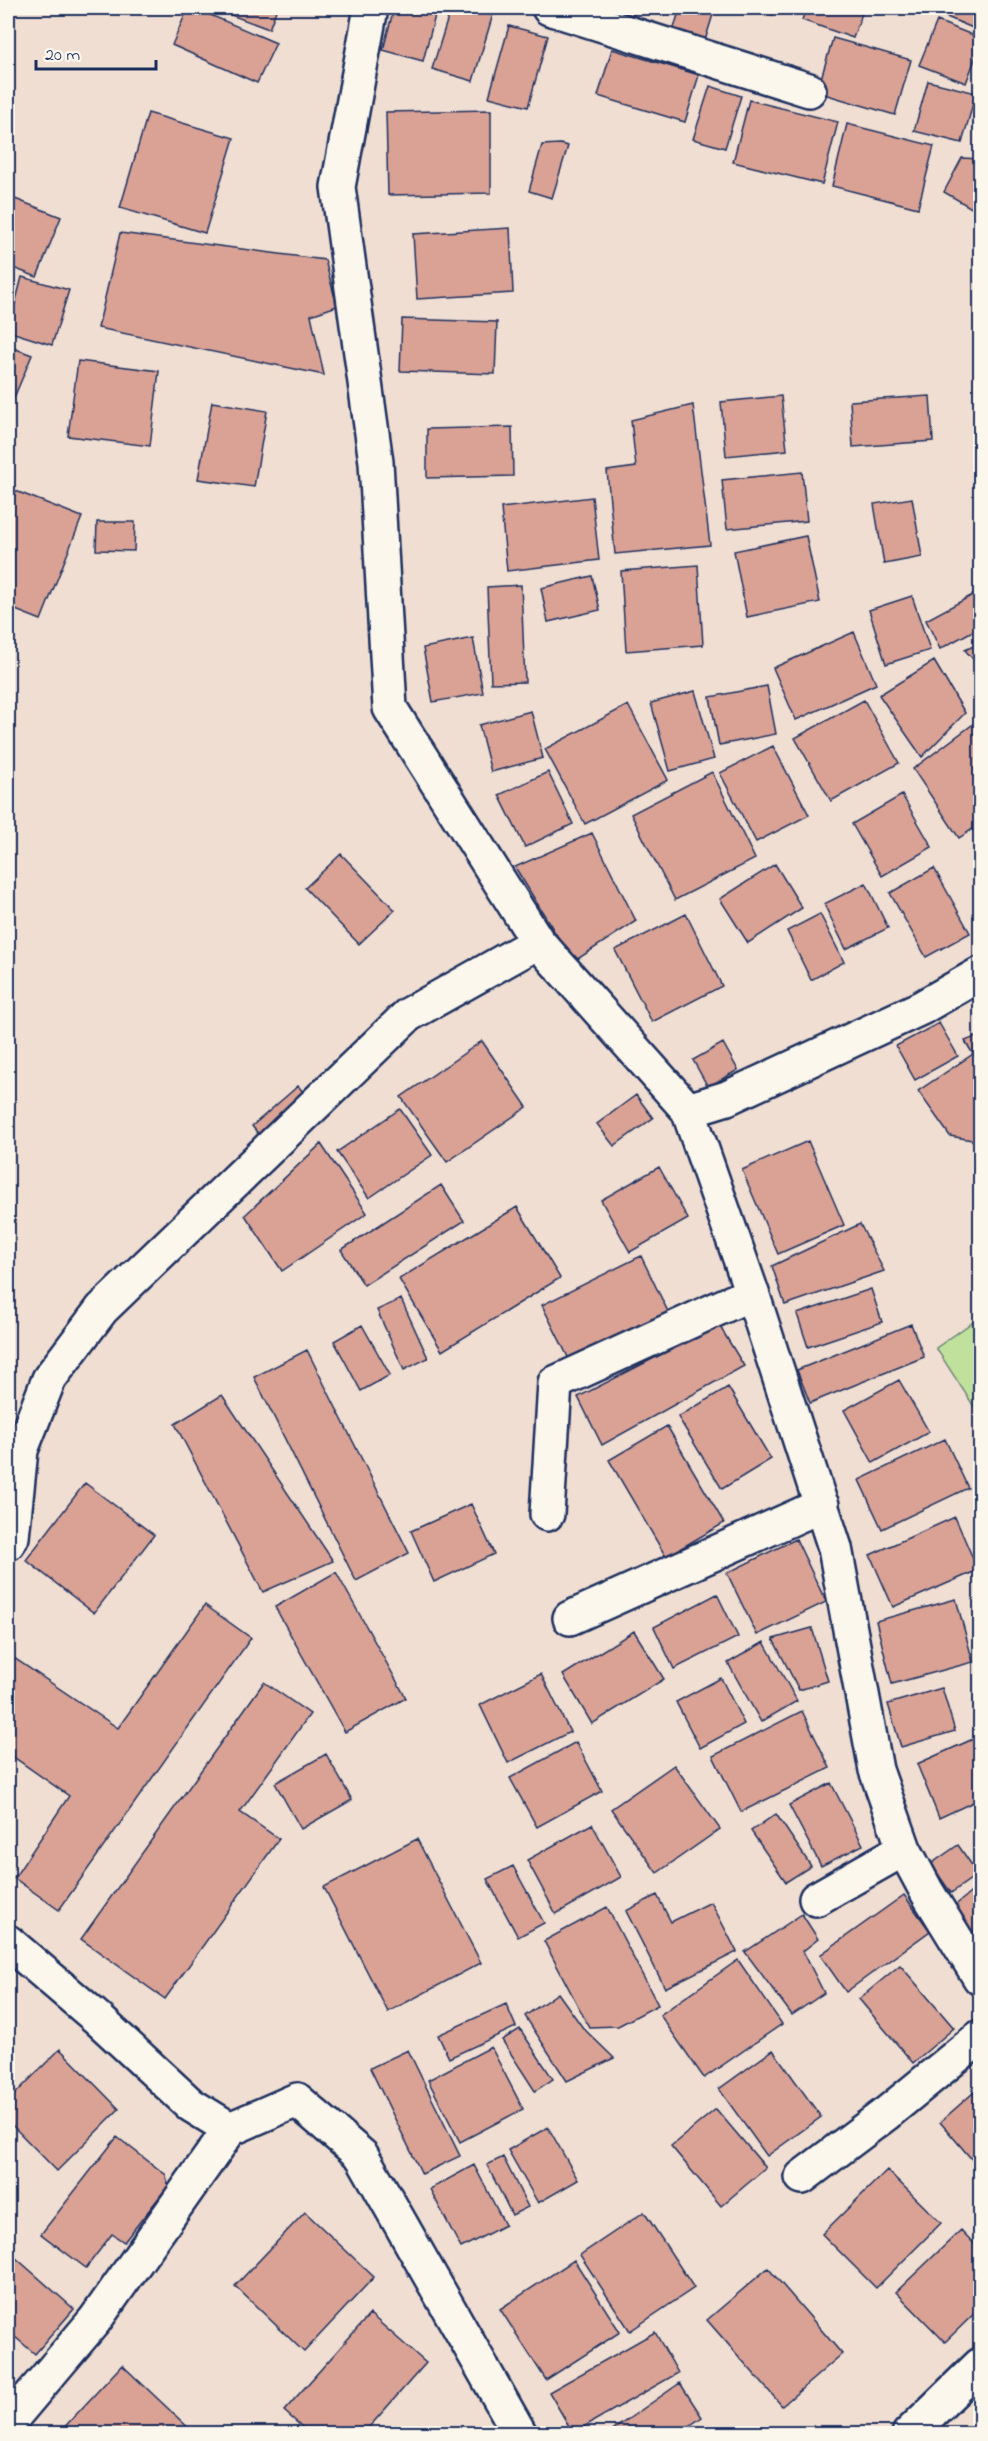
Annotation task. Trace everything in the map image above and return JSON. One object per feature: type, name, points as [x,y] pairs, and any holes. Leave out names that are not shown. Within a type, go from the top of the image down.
[{"type":"street","points":[[371,8],[338,187],[376,462],[390,708],[538,942],[688,1110],[752,1293],[836,1548],[876,1770],[904,1849],[927,1892],[981,1978]]},
{"type":"street","points":[[549,8],[809,90]]},
{"type":"street","points":[[8,1543],[12,1537],[14,1445],[49,1379],[102,1309],[408,1015],[538,942]]},
{"type":"street","points":[[688,1110],[727,1098],[910,1013],[981,974]]},
{"type":"street","points":[[547,1514],[555,1383],[752,1293]]},
{"type":"street","points":[[570,1618],[822,1506]]},
{"type":"street","points":[[816,1899],[904,1849]]},
{"type":"street","points":[[8,1942],[97,2018],[190,2105],[230,2129]]},
{"type":"street","points":[[802,2177],[887,2113],[981,2037]]},
{"type":"street","points":[[8,2423],[94,2320],[230,2129],[297,2100],[362,2156],[520,2433]]},
{"type":"street","points":[[909,2433],[981,2365]]},
{"type":"green space","points":[[980,1317],[980,1416],[936,1348]]},
{"type":"building","points":[[188,8],[194,8],[276,43],[257,83],[172,45]]},
{"type":"building","points":[[212,8],[277,8],[269,29]]},
{"type":"building","points":[[394,8],[437,8],[423,61],[383,50]]},
{"type":"building","points":[[451,8],[481,8],[494,11],[473,81],[432,69]]},
{"type":"building","points":[[590,8],[636,8],[631,21]]},
{"type":"building","points":[[680,8],[715,8],[703,47],[671,38]]},
{"type":"building","points":[[749,8],[776,8],[773,15]]},
{"type":"building","points":[[806,8],[864,8],[853,38],[802,20]]},
{"type":"building","points":[[937,8],[980,8],[980,31],[935,12]]},
{"type":"building","points":[[937,21],[980,38],[980,46],[966,83],[919,65]]},
{"type":"building","points":[[509,26],[548,36],[528,107],[489,97]]},
{"type":"building","points":[[833,38],[911,60],[895,115],[817,92]]},
{"type":"building","points":[[612,49],[699,75],[685,122],[598,96]]},
{"type":"building","points":[[928,81],[976,93],[962,143],[914,131]]},
{"type":"building","points":[[710,86],[741,96],[725,148],[693,139]]},
{"type":"building","points":[[749,100],[838,122],[822,184],[733,162]]},
{"type":"building","points":[[491,110],[491,193],[388,195],[386,112]]},
{"type":"building","points":[[148,113],[234,138],[205,233],[120,208]]},
{"type":"building","points":[[847,124],[934,146],[918,208],[832,186]]},
{"type":"building","points":[[542,145],[568,146],[552,198],[529,191]]},
{"type":"building","points":[[962,158],[980,159],[980,213],[944,192]]},
{"type":"building","points":[[10,197],[61,217],[37,277],[8,266]]},
{"type":"building","points":[[510,228],[513,293],[417,299],[413,234]]},
{"type":"building","points":[[120,233],[325,260],[337,306],[311,315],[324,375],[98,328]]},
{"type":"building","points":[[22,277],[69,290],[52,345],[8,331]]},
{"type":"building","points":[[402,319],[497,322],[495,374],[400,371]]},
{"type":"building","points":[[8,346],[32,355],[8,412]]},
{"type":"building","points":[[78,361],[159,371],[150,446],[68,436]]},
{"type":"building","points":[[781,396],[787,450],[726,456],[721,402]]},
{"type":"building","points":[[930,396],[933,441],[853,447],[850,401]]},
{"type":"building","points":[[212,402],[267,411],[254,487],[198,479]]},
{"type":"building","points":[[693,405],[710,545],[615,554],[607,471],[636,467],[631,420]]},
{"type":"building","points":[[512,427],[513,476],[427,478],[427,429]]},
{"type":"building","points":[[802,472],[807,521],[727,529],[722,480]]},
{"type":"building","points":[[8,488],[82,517],[41,620],[8,607]]},
{"type":"building","points":[[592,497],[599,560],[507,571],[501,508]]},
{"type":"building","points":[[912,498],[922,557],[884,564],[874,504]]},
{"type":"building","points":[[97,522],[135,522],[134,551],[96,550]]},
{"type":"building","points":[[806,536],[820,602],[747,617],[734,551]]},
{"type":"building","points":[[698,565],[703,645],[626,651],[621,571]]},
{"type":"building","points":[[592,576],[600,610],[548,622],[541,588]]},
{"type":"building","points":[[521,585],[525,682],[491,683],[487,587]]},
{"type":"building","points":[[980,591],[980,627],[940,649],[926,620]]},
{"type":"building","points":[[912,596],[930,650],[886,664],[869,610]]},
{"type":"building","points":[[854,632],[876,684],[796,720],[773,668]]},
{"type":"building","points":[[473,638],[483,693],[433,702],[423,648]]},
{"type":"building","points":[[980,643],[980,667],[965,650]]},
{"type":"building","points":[[934,661],[965,713],[922,757],[879,695]]},
{"type":"building","points":[[767,686],[776,734],[719,745],[710,697]]},
{"type":"building","points":[[695,691],[714,759],[670,771],[651,703]]},
{"type":"building","points":[[864,700],[899,763],[831,801],[795,738]]},
{"type":"building","points":[[628,705],[668,780],[585,824],[545,749]]},
{"type":"building","points":[[531,711],[543,758],[491,772],[479,725]]},
{"type":"building","points":[[980,719],[980,824],[959,838],[913,769]]},
{"type":"building","points":[[773,746],[809,815],[756,842],[720,773]]},
{"type":"building","points":[[548,772],[573,824],[525,847],[499,795]]},
{"type":"building","points":[[712,772],[755,859],[675,900],[631,814]]},
{"type":"building","points":[[902,795],[932,847],[882,876],[852,824]]},
{"type":"building","points":[[592,833],[636,921],[573,962],[515,867]]},
{"type":"building","points":[[341,854],[395,910],[359,944],[305,888]]},
{"type":"building","points":[[775,864],[802,908],[748,943],[720,899]]},
{"type":"building","points":[[934,868],[970,933],[926,957],[890,893]]},
{"type":"building","points":[[866,883],[888,928],[846,949],[824,904]]},
{"type":"building","points":[[686,914],[722,986],[652,1022],[615,950]]},
{"type":"building","points":[[820,914],[844,962],[811,980],[787,931]]},
{"type":"building","points":[[939,1023],[958,1056],[915,1080],[896,1046]]},
{"type":"building","points":[[980,1035],[980,1153],[972,1140],[950,1136],[918,1091],[973,1054],[965,1041]]},
{"type":"building","points":[[482,1041],[527,1107],[447,1162],[401,1097]]},
{"type":"building","points":[[723,1043],[738,1070],[708,1087],[693,1060]]},
{"type":"building","points":[[298,1086],[312,1102],[265,1142],[252,1126]]},
{"type":"building","points":[[636,1095],[653,1118],[614,1146],[597,1124]]},
{"type":"building","points":[[400,1109],[432,1155],[369,1198],[337,1152]]},
{"type":"building","points":[[808,1141],[844,1225],[778,1254],[742,1170]]},
{"type":"building","points":[[321,1144],[367,1213],[282,1271],[245,1215]]},
{"type":"building","points":[[659,1167],[688,1219],[630,1252],[601,1200]]},
{"type":"building","points":[[441,1185],[464,1221],[364,1285],[341,1250]]},
{"type":"building","points":[[517,1207],[560,1278],[442,1351],[399,1279]]},
{"type":"building","points":[[860,1224],[884,1271],[785,1305],[772,1266]]},
{"type":"building","points":[[641,1256],[671,1318],[573,1367],[542,1305]]},
{"type":"building","points":[[871,1289],[882,1322],[808,1347],[797,1314]]},
{"type":"building","points":[[401,1299],[428,1358],[404,1370],[377,1310]]},
{"type":"building","points":[[911,1324],[924,1357],[810,1403],[797,1370]]},
{"type":"building","points":[[362,1325],[390,1375],[361,1391],[334,1341]]},
{"type":"building","points":[[719,1325],[744,1366],[602,1445],[578,1397]]},
{"type":"building","points":[[307,1350],[409,1553],[356,1581],[254,1377]]},
{"type":"building","points":[[899,1380],[929,1432],[873,1463],[844,1410]]},
{"type":"building","points":[[728,1387],[771,1459],[722,1489],[678,1417]]},
{"type":"building","points":[[222,1395],[333,1561],[263,1592],[175,1424]]},
{"type":"building","points":[[667,1426],[724,1523],[666,1557],[609,1460]]},
{"type":"building","points":[[945,1439],[968,1488],[882,1529],[859,1480]]},
{"type":"building","points":[[85,1483],[154,1535],[94,1613],[26,1560]]},
{"type":"building","points":[[471,1504],[494,1554],[434,1582],[411,1531]]},
{"type":"building","points":[[955,1517],[978,1570],[893,1607],[870,1555]]},
{"type":"building","points":[[796,1539],[826,1602],[757,1635],[727,1573]]},
{"type":"building","points":[[336,1572],[406,1698],[345,1732],[275,1607]]},
{"type":"building","points":[[717,1594],[738,1637],[674,1669],[654,1627]]},
{"type":"building","points":[[956,1599],[973,1662],[892,1684],[876,1621]]},
{"type":"building","points":[[205,1605],[251,1638],[59,1910],[14,1878],[69,1796],[8,1753],[8,1654],[118,1728]]},
{"type":"building","points":[[812,1628],[828,1681],[799,1690],[773,1639]]},
{"type":"building","points":[[634,1631],[664,1679],[592,1724],[563,1675]]},
{"type":"building","points":[[764,1642],[797,1701],[761,1722],[728,1663]]},
{"type":"building","points":[[541,1674],[570,1732],[508,1763],[480,1705]]},
{"type":"building","points":[[721,1678],[744,1724],[700,1748],[676,1702]]},
{"type":"building","points":[[264,1682],[310,1714],[240,1812],[279,1839],[165,1999],[81,1939]]},
{"type":"building","points":[[942,1688],[955,1731],[901,1747],[888,1704]]},
{"type":"building","points":[[802,1711],[830,1768],[741,1812],[713,1756]]},
{"type":"building","points":[[980,1736],[980,1799],[939,1818],[917,1764]]},
{"type":"building","points":[[576,1742],[602,1791],[537,1827],[510,1778]]},
{"type":"building","points":[[326,1754],[352,1800],[301,1829],[275,1783]]},
{"type":"building","points":[[674,1765],[720,1829],[657,1873],[611,1809]]},
{"type":"building","points":[[831,1783],[863,1845],[821,1866],[789,1805]]},
{"type":"building","points":[[776,1814],[811,1866],[786,1882],[751,1831]]},
{"type":"building","points":[[592,1824],[621,1877],[556,1914],[527,1860]]},
{"type":"building","points":[[417,1839],[481,1963],[388,2012],[324,1887]]},
{"type":"building","points":[[958,1845],[978,1874],[951,1893],[931,1864]]},
{"type":"building","points":[[513,1866],[544,1923],[518,1937],[487,1879]]},
{"type":"building","points":[[980,1885],[980,1931],[976,1935],[953,1907]]},
{"type":"building","points":[[657,1895],[671,1922],[711,1902],[737,1952],[665,1988],[626,1911]]},
{"type":"building","points":[[904,1895],[930,1931],[846,1992],[820,1955]]},
{"type":"building","points":[[607,1907],[658,2005],[618,2026],[589,2027],[544,1941]]},
{"type":"building","points":[[802,1914],[818,1939],[803,1951],[824,1993],[792,2015],[745,1952]]},
{"type":"building","points":[[738,1960],[782,2024],[704,2078],[660,2015]]},
{"type":"building","points":[[900,1965],[954,2028],[913,2063],[859,1999]]},
{"type":"building","points":[[558,1993],[583,2028],[614,2058],[567,2081],[525,2016]]},
{"type":"building","points":[[506,2004],[516,2027],[449,2058],[438,2035]]},
{"type":"building","points":[[520,2029],[553,2079],[535,2091],[502,2040]]},
{"type":"building","points":[[491,2047],[523,2109],[460,2142],[428,2080]]},
{"type":"building","points":[[60,2049],[119,2109],[57,2171],[8,2121],[8,2101]]},
{"type":"building","points":[[408,2050],[460,2156],[422,2174],[370,2068]]},
{"type":"building","points":[[773,2050],[821,2117],[767,2156],[719,2089]]},
{"type":"building","points":[[980,2087],[980,2169],[940,2122]]},
{"type":"building","points":[[716,2109],[766,2168],[721,2206],[671,2146]]},
{"type":"building","points":[[548,2127],[578,2180],[538,2203],[508,2150]]},
{"type":"building","points":[[117,2137],[166,2175],[168,2186],[124,2242],[112,2234],[86,2268],[41,2234]]},
{"type":"building","points":[[503,2157],[528,2207],[512,2215],[487,2165]]},
{"type":"building","points":[[474,2165],[505,2225],[461,2248],[430,2189]]},
{"type":"building","points":[[887,2170],[941,2223],[876,2288],[822,2234]]},
{"type":"building","points":[[305,2212],[374,2277],[304,2352],[235,2286]]},
{"type":"building","points":[[644,2212],[694,2288],[630,2331],[580,2255]]},
{"type":"building","points":[[961,2230],[980,2250],[980,2308],[945,2342],[896,2292]]},
{"type":"building","points":[[8,2251],[74,2309],[35,2354],[8,2331]]},
{"type":"building","points":[[574,2260],[620,2332],[546,2380],[500,2309]]},
{"type":"building","points":[[768,2268],[842,2354],[782,2406],[707,2320]]},
{"type":"building","points":[[370,2314],[426,2363],[363,2434],[310,2434],[284,2411]]},
{"type":"building","points":[[655,2332],[678,2373],[573,2433],[549,2392]]},
{"type":"building","points":[[122,2365],[195,2434],[58,2434]]},
{"type":"building","points":[[680,2383],[702,2417],[678,2434],[607,2434]]}]
